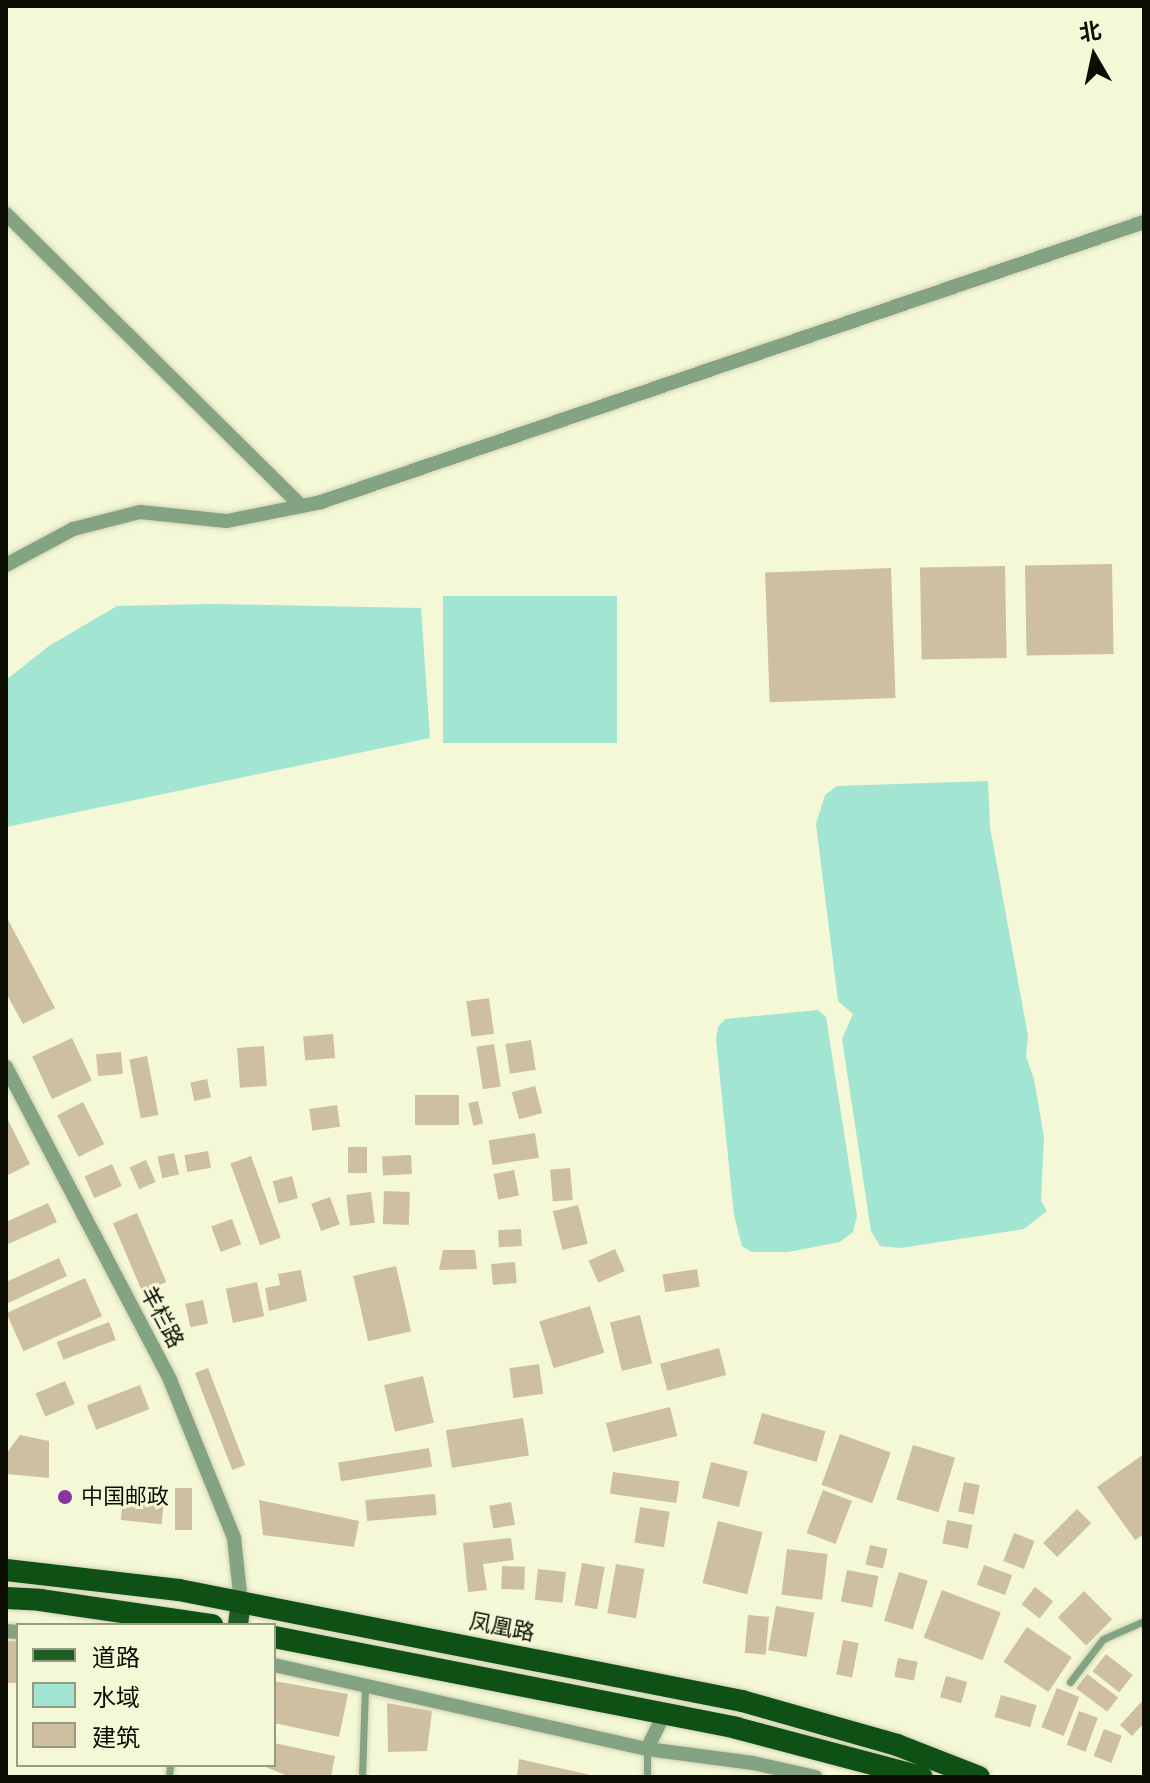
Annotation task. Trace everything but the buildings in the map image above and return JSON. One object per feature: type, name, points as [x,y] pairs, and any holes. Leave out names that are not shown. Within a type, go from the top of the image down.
[{"type":"highway","name":"凤凰路","points":[[6,1570],[179,1590],[742,1701],[897,1745],[979,1777]]},
{"type":"highway","points":[[6,1598],[174,1621]]},
{"type":"highway","points":[[276,1637],[736,1728],[922,1777]]},
{"type":"main road","points":[[238,1623],[241,1602]]},
{"type":"street","points":[[6,214],[301,506]]},
{"type":"street","points":[[6,565],[73,529],[140,512],[227,521],[301,506],[1144,222]]},
{"type":"street","name":"羊栏路","points":[[6,1067],[170,1380],[234,1538],[241,1602]]},
{"type":"street","points":[[276,1665],[647,1749],[753,1763],[815,1777]]},
{"type":"street","points":[[647,1749],[664,1714]]},
{"type":"lane","points":[[1070,1682],[1103,1639],[1144,1621]]},
{"type":"lane","points":[[362,1777],[365,1686]]},
{"type":"lane","points":[[647,1749],[647,1777]]},
{"type":"water","points":[[443,596],[617,596],[617,743],[443,743]]},
{"type":"water","points":[[211,604],[421,608],[430,738],[6,827],[6,680],[49,646],[117,606]]},
{"type":"water","points":[[988,781],[990,827],[1028,1036],[1026,1056],[1034,1079],[1044,1137],[1041,1201],[1047,1211],[1024,1229],[901,1248],[880,1246],[871,1231],[842,1039],[853,1014],[838,1001],[816,824],[825,795],[837,786]]},
{"type":"water","points":[[818,1010],[826,1017],[857,1216],[853,1232],[840,1242],[788,1252],[752,1252],[742,1246],[734,1215],[716,1039],[718,1027],[725,1019]]},
{"type":"place","name":"中国邮政","points":[[65,1497]]}]
